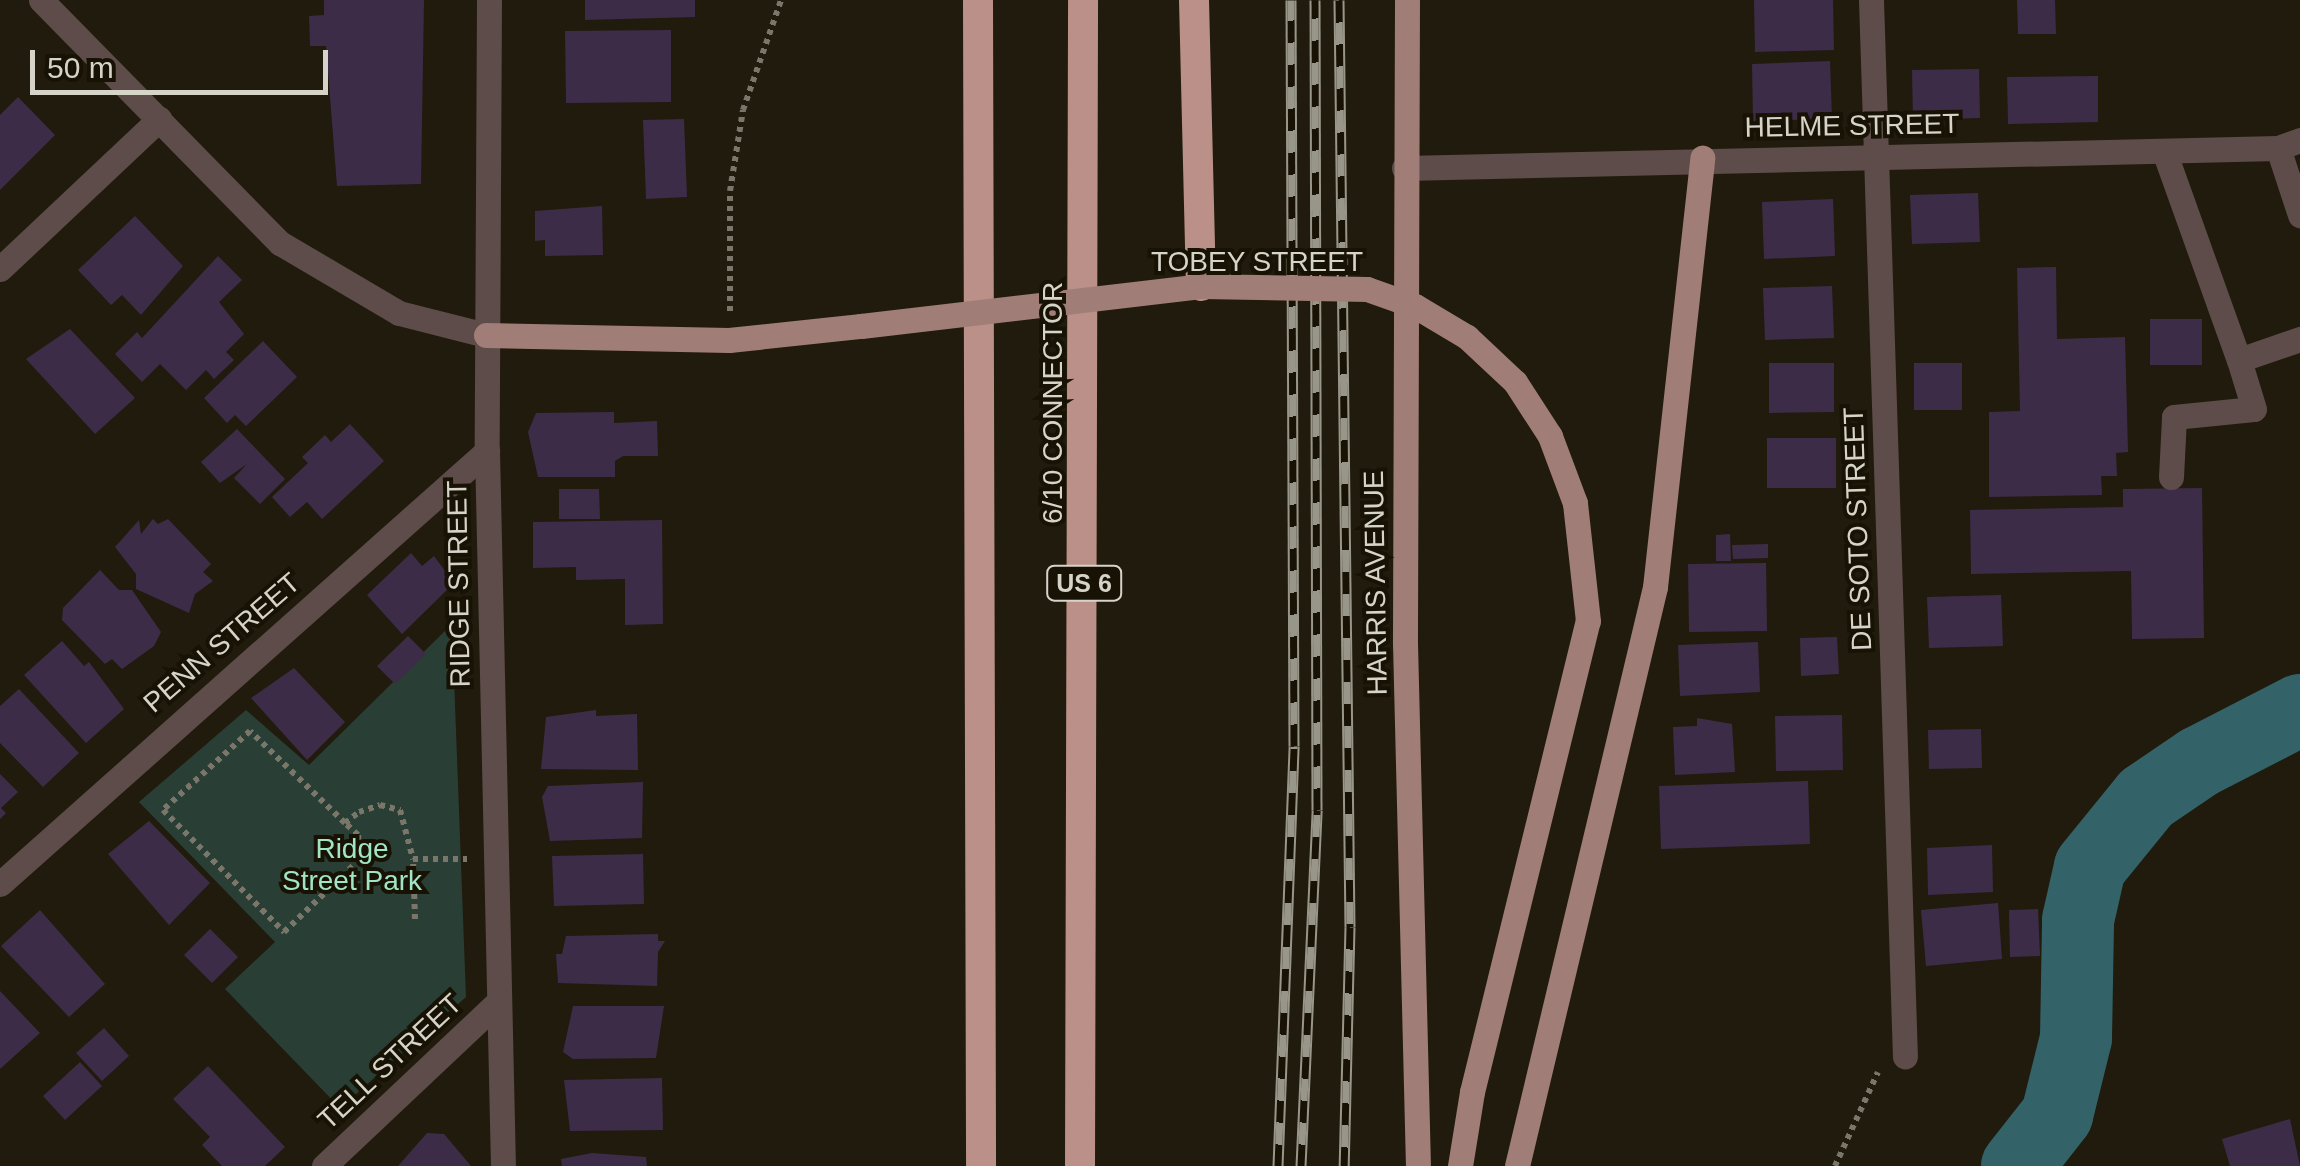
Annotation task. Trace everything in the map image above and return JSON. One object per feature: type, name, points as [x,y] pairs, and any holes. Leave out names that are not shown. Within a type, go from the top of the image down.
[{"type":"highway","points":[[978,0],[981,1166]]},
{"type":"highway","name":"6/10 CONNECTOR","points":[[1080,1166],[1083,0]]},
{"type":"highway","points":[[1194,0],[1201,286]]},
{"type":"main road","name":"HARRIS AVENUE","points":[[1406,0],[1405,643],[1418,1166]]},
{"type":"main road","points":[[1517,1166],[1655,586],[1702,158]]},
{"type":"main road","name":"TOBEY STREET","points":[[486,335],[728,340],[1201,286],[1367,289],[1416,306],[1467,337],[1506,371],[1550,436],[1575,503],[1588,622],[1472,1092],[1460,1166]]},
{"type":"street","name":"TOBEY STREET","points":[[41,0],[280,243],[400,313],[486,335]]},
{"type":"street","name":"RIDGE STREET","points":[[489,0],[487,451],[503,1166]]},
{"type":"street","name":"DE SOTO STREET","points":[[1872,0],[1905,1056]]},
{"type":"street","points":[[0,268],[160,119]]},
{"type":"street","points":[[2289,144],[2300,215]]},
{"type":"street","name":"HELME STREET","points":[[1404,168],[2289,144]]},
{"type":"street","points":[[2164,150],[2254,408],[2174,417],[2170,477]]},
{"type":"street","points":[[2239,360],[2300,339]]},
{"type":"street","name":"PENN STREET","points":[[0,884],[487,451]]},
{"type":"street","name":"TELL STREET","points":[[324,1166],[498,1002]]},
{"type":"path","points":[[731,307],[730,191],[743,110],[781,0]]},
{"type":"path","points":[[250,731],[345,823],[358,836],[359,860],[284,932],[163,810],[250,731]]},
{"type":"path","points":[[345,823],[369,807],[391,804],[406,818],[414,859],[415,919]]},
{"type":"path","points":[[414,859],[454,860]]},
{"type":"path","points":[[1835,1166],[1876,1074],[1905,1056]]},
{"type":"green space","name":"Ridge Street Park","points":[[452,624],[466,997],[340,1108],[225,989],[275,942],[139,802],[246,710],[309,765]]},
{"type":"building","points":[[324,0],[424,0],[421,184],[337,186],[326,46],[310,46],[309,16],[324,15]]},
{"type":"building","points":[[585,0],[695,0],[695,17],[585,20]]},
{"type":"building","points":[[1754,0],[1833,0],[1834,50],[1755,52]]},
{"type":"building","points":[[2017,0],[2055,0],[2056,34],[2018,34]]},
{"type":"building","points":[[671,30],[671,102],[566,103],[565,31]]},
{"type":"building","points":[[1830,61],[1832,119],[1753,121],[1752,64]]},
{"type":"building","points":[[1979,69],[1980,118],[1913,120],[1912,70]]},
{"type":"building","points":[[2098,76],[2098,122],[2008,124],[2007,77]]},
{"type":"building","points":[[18,97],[55,135],[0,190],[0,115]]},
{"type":"building","points":[[684,119],[687,197],[646,199],[643,120]]},
{"type":"building","points":[[1978,193],[1980,242],[1912,244],[1910,195]]},
{"type":"building","points":[[1833,199],[1835,256],[1764,259],[1762,202]]},
{"type":"building","points":[[602,206],[603,255],[545,256],[545,240],[535,241],[535,211]]},
{"type":"building","points":[[135,216],[183,266],[141,315],[122,295],[111,305],[78,270]]},
{"type":"building","points":[[218,256],[242,280],[219,302],[244,334],[226,352],[234,360],[214,379],[206,370],[186,390],[160,364],[142,382],[115,354],[137,332],[142,338]]},
{"type":"building","points":[[2056,267],[2057,339],[2125,337],[2128,452],[2116,453],[2117,476],[2101,476],[2102,495],[1989,497],[1989,412],[2020,411],[2017,268]]},
{"type":"building","points":[[1832,286],[1834,338],[1765,340],[1763,288]]},
{"type":"building","points":[[2150,319],[2202,319],[2202,365],[2150,365]]},
{"type":"building","points":[[70,329],[135,398],[95,434],[26,359]]},
{"type":"building","points":[[263,341],[297,377],[246,426],[235,415],[227,423],[204,398]]},
{"type":"building","points":[[1769,363],[1834,363],[1834,412],[1769,413]]},
{"type":"building","points":[[1914,363],[1962,363],[1962,410],[1914,410]]},
{"type":"building","points":[[614,412],[614,423],[657,421],[658,456],[623,456],[615,461],[615,477],[538,477],[528,432],[536,413]]},
{"type":"building","points":[[350,424],[384,461],[322,519],[307,502],[290,517],[272,497],[308,463],[302,457],[325,435],[331,442]]},
{"type":"building","points":[[237,429],[285,479],[260,504],[234,478],[247,464],[220,483],[201,462]]},
{"type":"building","points":[[1767,438],[1836,438],[1836,488],[1767,488]]},
{"type":"building","points":[[2202,488],[2204,638],[2132,639],[2131,571],[1971,574],[1970,510],[2123,507],[2123,489]]},
{"type":"building","points":[[559,489],[599,489],[600,519],[559,519]]},
{"type":"building","points":[[153,519],[158,524],[168,519],[211,564],[203,572],[213,581],[195,594],[189,613],[136,589],[136,574],[115,547],[139,520],[141,534]]},
{"type":"building","points":[[662,520],[663,624],[625,625],[625,579],[576,580],[576,567],[533,568],[533,522]]},
{"type":"building","points":[[1730,534],[1731,561],[1716,561],[1716,535]]},
{"type":"building","points":[[1768,544],[1768,558],[1733,559],[1732,545]]},
{"type":"building","points":[[411,553],[422,566],[434,556],[454,583],[402,634],[367,595]]},
{"type":"building","points":[[1766,563],[1767,631],[1689,632],[1688,564]]},
{"type":"building","points":[[100,570],[119,590],[132,590],[161,632],[154,646],[122,669],[112,659],[105,664],[62,620],[63,608]]},
{"type":"building","points":[[2001,595],[2003,646],[1929,648],[1927,597]]},
{"type":"building","points":[[408,636],[426,654],[395,684],[377,666]]},
{"type":"building","points":[[1837,637],[1839,674],[1801,676],[1800,638]]},
{"type":"building","points":[[62,641],[84,666],[89,662],[124,709],[86,743],[24,675]]},
{"type":"building","points":[[1758,642],[1760,692],[1680,696],[1678,645]]},
{"type":"building","points":[[294,668],[345,722],[307,760],[251,698]]},
{"type":"building","points":[[19,689],[79,753],[43,787],[0,743],[0,706]]},
{"type":"building","points":[[596,710],[596,716],[637,714],[638,770],[541,769],[546,717]]},
{"type":"building","points":[[1842,715],[1843,770],[1776,771],[1775,716]]},
{"type":"building","points":[[1697,718],[1732,724],[1735,772],[1675,775],[1673,727],[1697,726]]},
{"type":"building","points":[[1981,729],[1982,768],[1929,769],[1928,730]]},
{"type":"building","points":[[0,774],[18,792],[1,808],[6,813],[0,819]]},
{"type":"building","points":[[1808,781],[1810,844],[1661,849],[1659,786]]},
{"type":"building","points":[[643,782],[642,838],[550,841],[542,797],[548,786]]},
{"type":"building","points":[[149,821],[210,883],[169,925],[108,854]]},
{"type":"building","points":[[1992,845],[1993,892],[1928,895],[1927,848]]},
{"type":"building","points":[[643,854],[644,904],[554,906],[552,856]]},
{"type":"building","points":[[1998,903],[2002,959],[1926,966],[1921,910]]},
{"type":"building","points":[[2038,909],[2040,956],[2010,957],[2009,910]]},
{"type":"building","points":[[40,910],[105,984],[69,1017],[1,946]]},
{"type":"building","points":[[210,929],[238,957],[212,983],[184,955]]},
{"type":"building","points":[[658,934],[658,941],[665,941],[658,952],[657,986],[558,983],[556,954],[562,954],[566,936]]},
{"type":"building","points":[[0,991],[40,1033],[0,1069]]},
{"type":"building","points":[[573,1006],[664,1006],[656,1058],[573,1059],[563,1052]]},
{"type":"building","points":[[104,1028],[129,1056],[102,1081],[76,1053]]},
{"type":"building","points":[[80,1062],[102,1086],[65,1120],[43,1096]]},
{"type":"building","points":[[208,1066],[285,1147],[265,1166],[222,1166],[202,1145],[210,1137],[173,1099]]},
{"type":"building","points":[[662,1078],[663,1130],[570,1131],[564,1080]]},
{"type":"building","points":[[2290,1119],[2300,1166],[2230,1166],[2222,1139]]},
{"type":"building","points":[[427,1133],[444,1134],[471,1166],[398,1166]]},
{"type":"building","points":[[592,1153],[646,1157],[647,1166],[562,1166],[561,1159]]},
{"type":"waterway","points":[[2017,1166],[2057,1115],[2076,1038],[2078,920],[2090,867],[2146,798],[2199,762],[2300,710]]},
{"type":"railway","points":[[1278,1166],[1294,746],[1291,0]]},
{"type":"railway","points":[[1301,1166],[1317,810],[1315,0]]},
{"type":"railway","points":[[1339,0],[1350,927],[1344,1166]]}]
